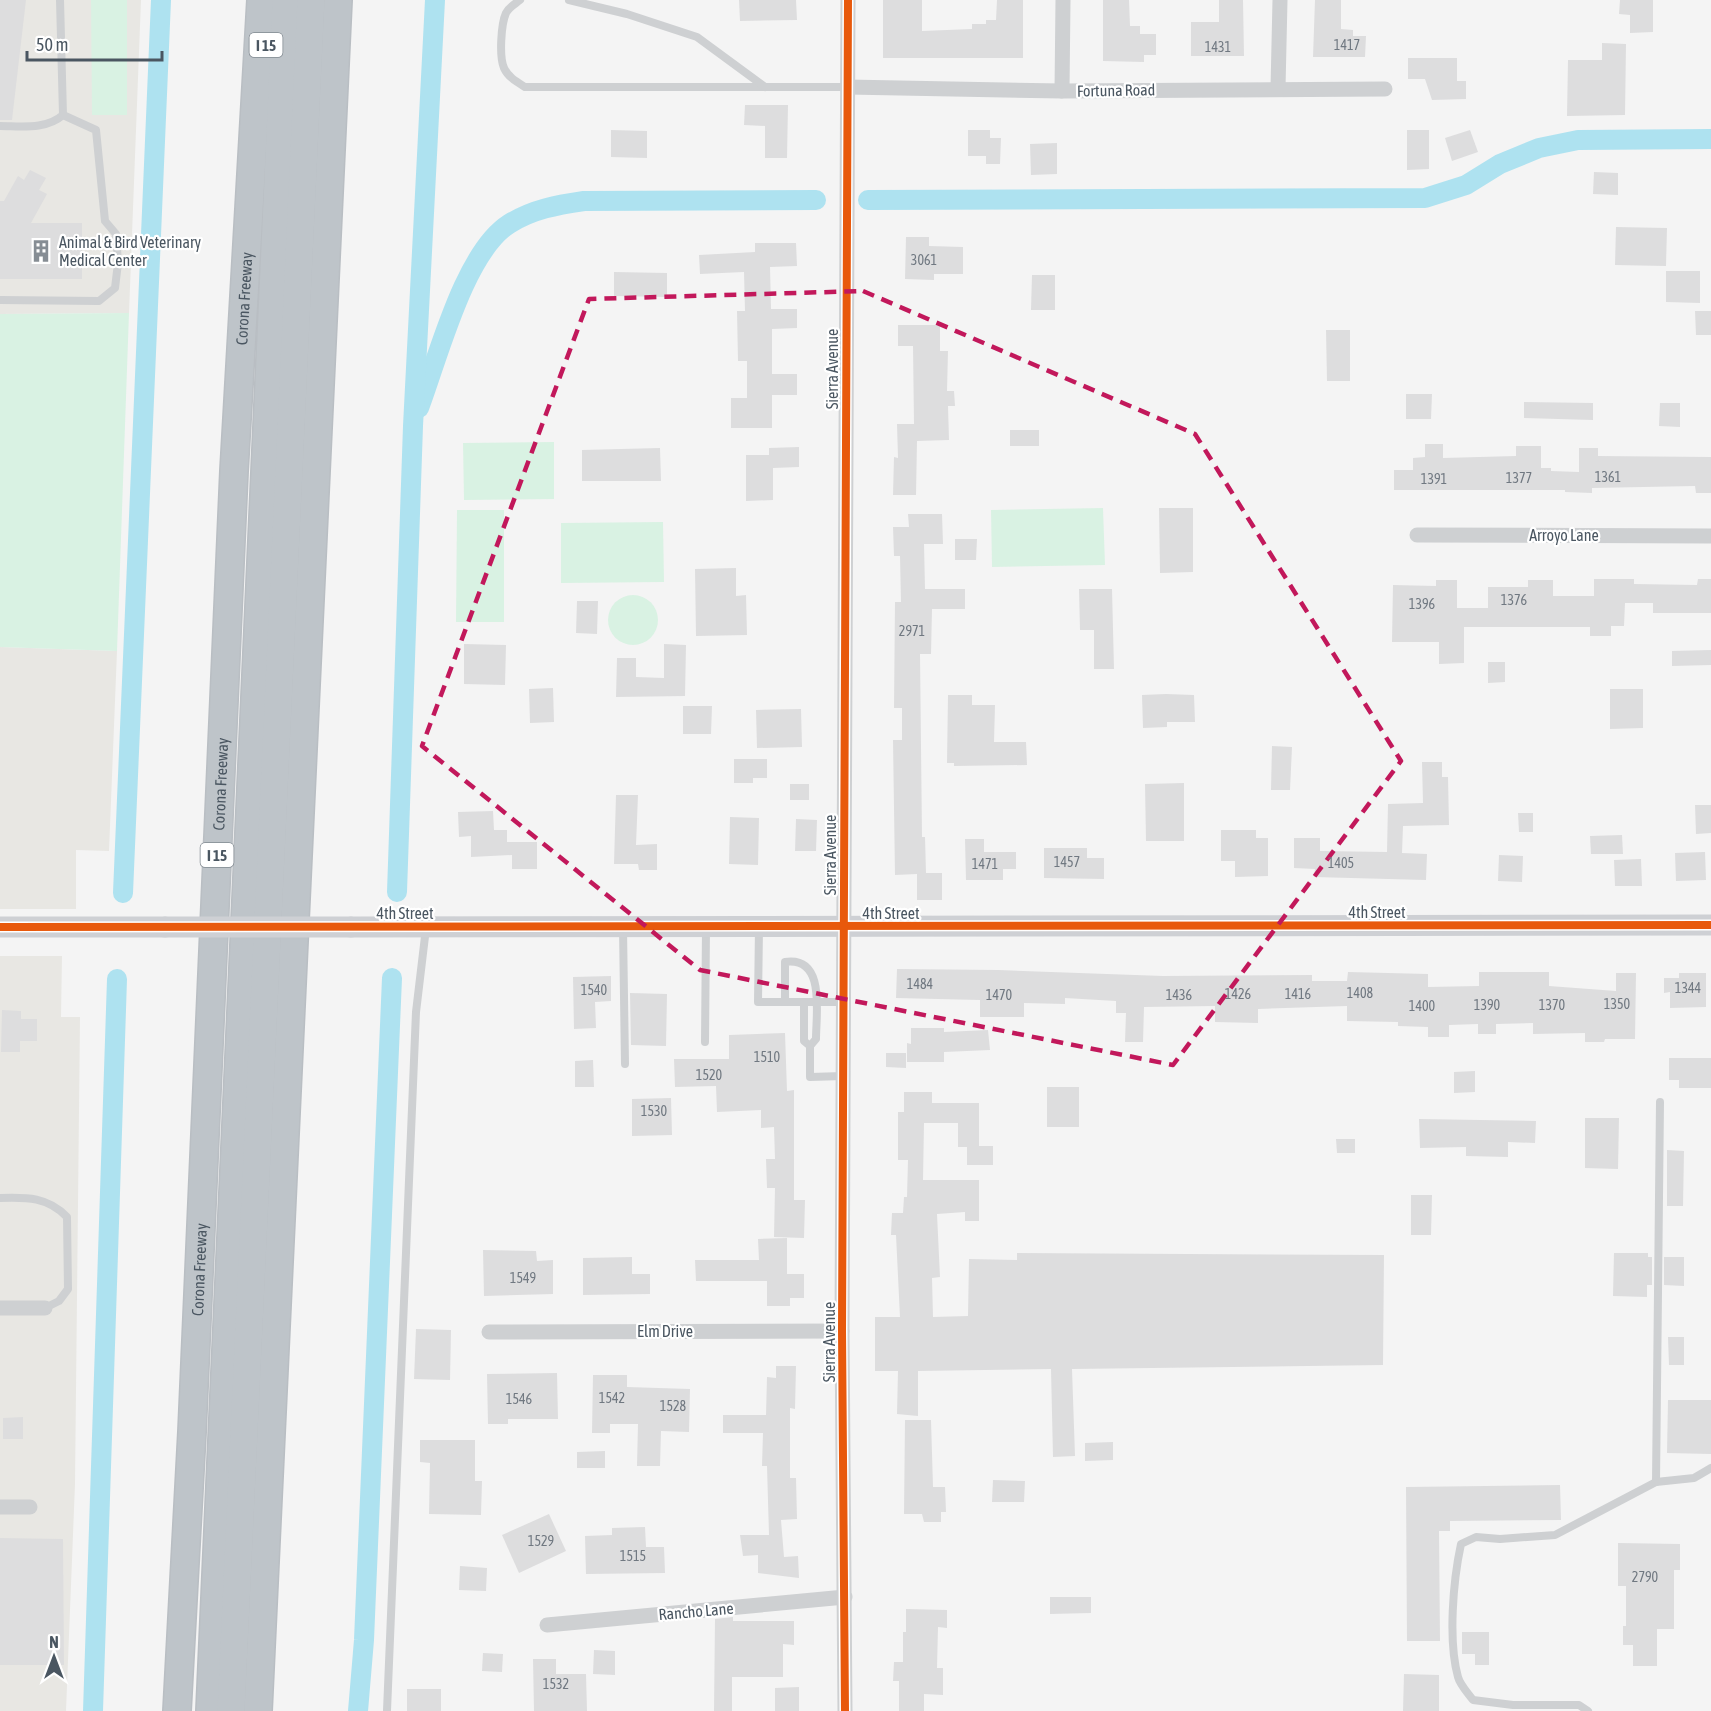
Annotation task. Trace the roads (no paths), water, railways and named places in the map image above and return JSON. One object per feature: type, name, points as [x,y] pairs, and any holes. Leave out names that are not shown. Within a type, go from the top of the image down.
[{"type":"highway","name":"Corona Freeway","points":[[177,1711],[192,1432],[234,471],[261,0]]},
{"type":"highway","name":"I 15","points":[[257,91],[274,0]]},
{"type":"highway","points":[[210,1711],[286,0]]},
{"type":"highway","points":[[231,1711],[311,0]]},
{"type":"highway","points":[[323,0],[333,95]]},
{"type":"highway","points":[[258,1711],[338,0]]},
{"type":"street","name":"Sierra Avenue","points":[[846,1711],[842,1331],[848,0]]},
{"type":"street","points":[[1062,91],[1063,0]]},
{"type":"street","points":[[1278,88],[1280,0]]},
{"type":"street","name":"Fortuna Road","points":[[847,87],[1062,91],[1385,89]]},
{"type":"street","name":"Arroyo Lane","points":[[1417,535],[1711,536]]},
{"type":"street","name":"4th Street","points":[[0,927],[1711,925]]},
{"type":"street","points":[[0,1308],[45,1308]]},
{"type":"street","name":"Elm Drive","points":[[489,1332],[842,1331]]},
{"type":"street","points":[[0,1507],[30,1507]]},
{"type":"street","name":"Rancho Lane","points":[[547,1625],[845,1597]]},
{"type":"lane","points":[[60,0],[63,115]]},
{"type":"lane","points":[[520,0],[507,10],[502,27],[502,44],[504,67],[512,79],[525,87],[847,87]]},
{"type":"lane","points":[[569,0],[627,14],[697,37],[765,87]]},
{"type":"lane","points":[[0,126],[39,126],[55,122],[63,115]]},
{"type":"lane","points":[[0,300],[99,301],[115,288],[118,263],[116,234],[105,221],[96,130],[63,115]]},
{"type":"lane","points":[[759,926],[758,1002],[843,1002]]},
{"type":"lane","points":[[387,1711],[416,1012],[422,927]]},
{"type":"lane","points":[[623,927],[625,1064]]},
{"type":"lane","points":[[705,1042],[706,927]]},
{"type":"lane","points":[[785,1002],[785,963],[797,961],[808,967],[816,980],[816,1040],[810,1046],[810,1077],[843,1076]]},
{"type":"lane","points":[[804,1002],[804,1041],[810,1046]]},
{"type":"lane","points":[[1656,1482],[1660,1102]]},
{"type":"lane","points":[[0,1198],[43,1200],[58,1207],[67,1217],[68,1289],[59,1301],[45,1308]]},
{"type":"lane","points":[[1588,1711],[1579,1705],[1513,1705],[1473,1700],[1458,1679],[1453,1645],[1457,1560],[1461,1544],[1476,1537],[1500,1539],[1555,1536],[1656,1482],[1694,1478],[1711,1468]]},
{"type":"waterway","points":[[123,893],[161,0]]},
{"type":"waterway","points":[[397,892],[413,426],[435,0]]},
{"type":"waterway","points":[[868,200],[1425,198],[1466,185],[1500,164],[1539,148],[1578,140],[1711,139]]},
{"type":"waterway","points":[[419,408],[454,308],[466,282],[493,238],[518,219],[545,208],[584,201],[816,200]]},
{"type":"waterway","points":[[358,1711],[364,1640],[392,978]]},
{"type":"waterway","points":[[93,1711],[117,979]]},
{"type":"place","name":"Animal & Bird Veterinary Medical Center","points":[[41,251]]}]
